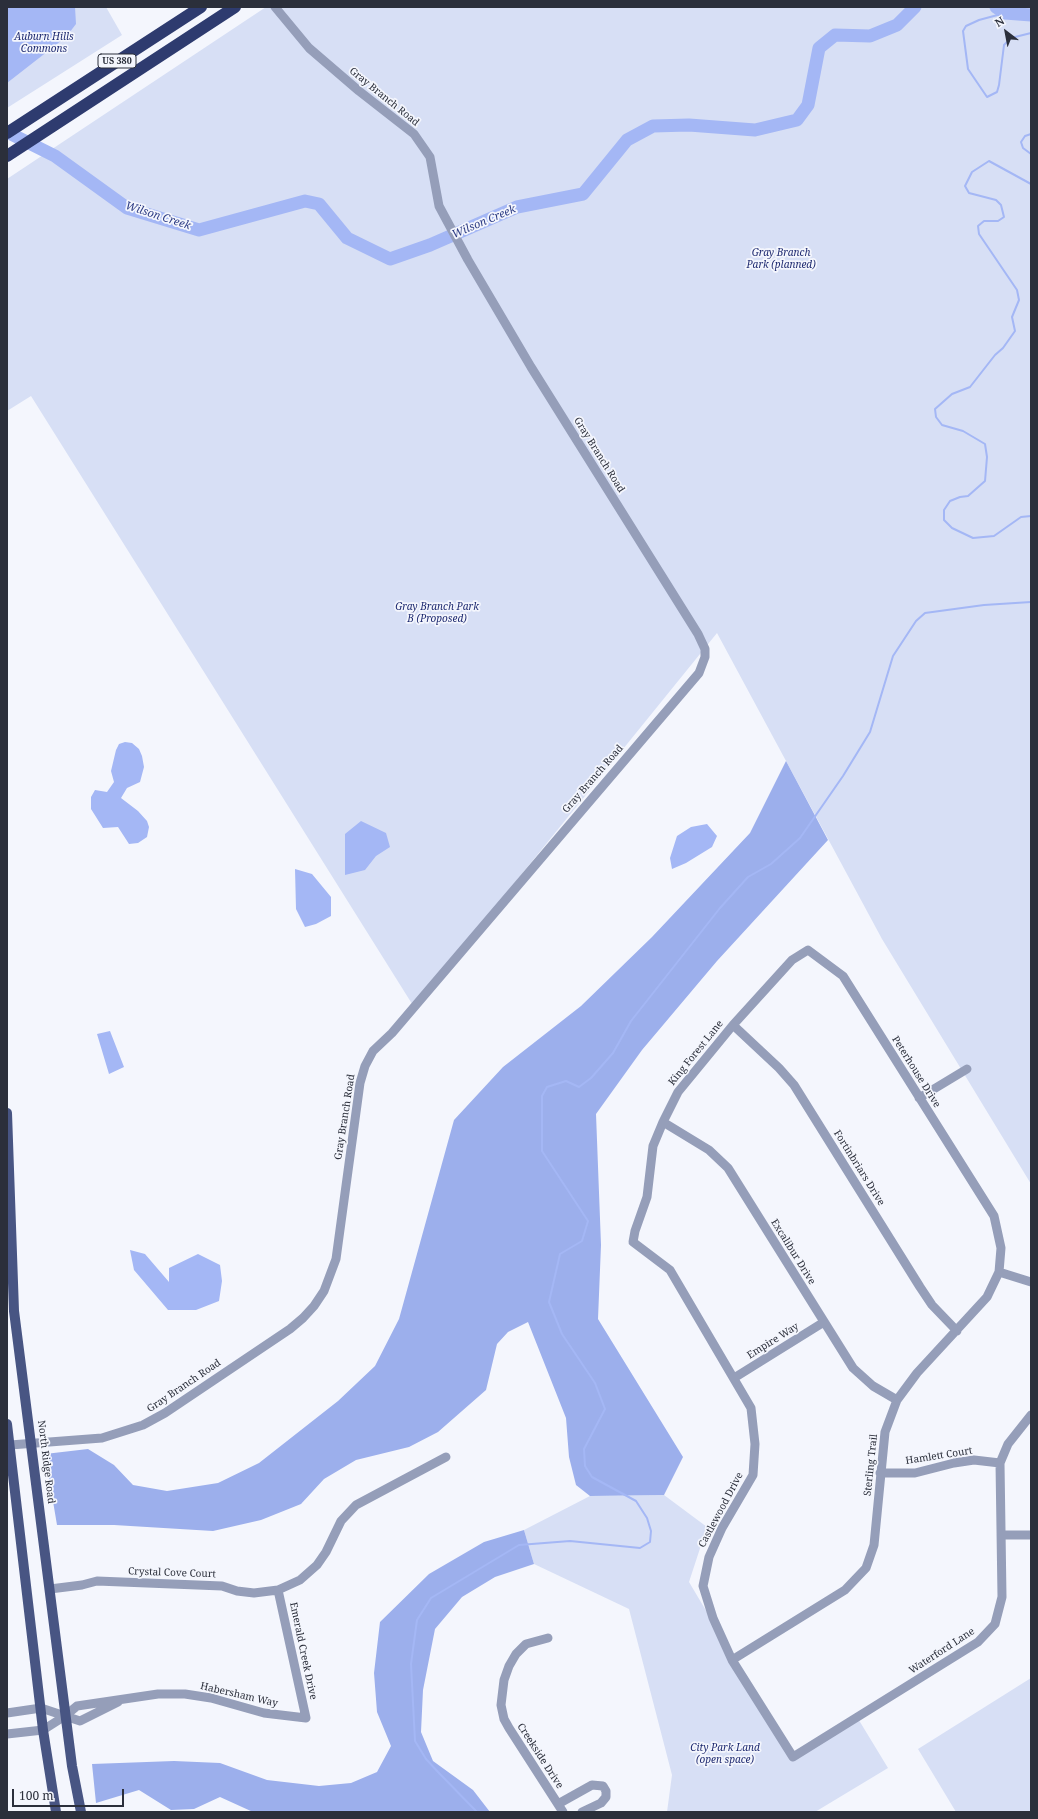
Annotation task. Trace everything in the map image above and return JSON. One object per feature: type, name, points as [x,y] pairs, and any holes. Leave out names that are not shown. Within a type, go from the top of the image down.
[{"type":"highway","name":"US 380","points":[[7,133],[201,7]]},
{"type":"highway","name":"US 380","points":[[7,156],[235,7]]},
{"type":"main road","name":"North Ridge Road","points":[[7,1113],[14,1311],[32,1444],[65,1716],[72,1766],[81,1812]]},
{"type":"main road","points":[[7,1424],[43,1730],[56,1812]]},
{"type":"street","name":"Gray Branch Road","points":[[10,1445],[102,1438],[143,1425],[166,1413],[205,1385],[290,1329],[314,1306],[324,1291],[336,1259],[360,1083],[365,1066],[373,1051],[401,1023],[699,673],[703,666],[705,649],[698,634],[531,367],[468,260],[439,206],[430,157],[414,134],[359,91],[308,48],[275,7]]},
{"type":"street","name":"King Forest Lane","points":[[633,1242],[635,1231],[647,1197],[653,1146],[678,1092],[733,1025],[792,960],[808,950]]},
{"type":"street","name":"Peterhouse Drive","points":[[808,950],[843,976],[994,1216]]},
{"type":"street","name":"Fortinbriars Drive","points":[[733,1025],[780,1068],[794,1085],[920,1287],[932,1305],[957,1331]]},
{"type":"street","points":[[920,1098],[967,1069]]},
{"type":"street","name":"Excalibur Drive","points":[[663,1122],[709,1150],[728,1168],[853,1368],[873,1386],[897,1400]]},
{"type":"street","name":"Sterling Trail","points":[[732,1660],[845,1590],[866,1568],[874,1545],[885,1432],[897,1400],[917,1372],[957,1331],[987,1297],[999,1272],[1001,1248],[994,1216]]},
{"type":"street","name":"Castlewood Drive","points":[[633,1242],[670,1270],[751,1408],[755,1444],[753,1474],[722,1528],[709,1558],[703,1586],[713,1618],[732,1660],[793,1757]]},
{"type":"street","points":[[999,1272],[1031,1282]]},
{"type":"street","name":"Empire Way","points":[[734,1378],[824,1322]]},
{"type":"street","name":"Waterford Lane","points":[[793,1757],[978,1642],[995,1624],[1002,1597],[1000,1463],[1008,1444],[1031,1415]]},
{"type":"street","name":"Crystal Cove Court","points":[[50,1589],[82,1585],[97,1581],[222,1586],[237,1591],[254,1593],[278,1590],[300,1580],[317,1565],[326,1552],[342,1520],[356,1505],[446,1457]]},
{"type":"street","name":"Hamlett Court","points":[[880,1473],[915,1472],[974,1460],[1000,1463]]},
{"type":"street","points":[[1001,1535],[1031,1535]]},
{"type":"street","name":"Emerald Creek Drive","points":[[278,1590],[306,1718]]},
{"type":"street","name":"Creekside Drive","points":[[548,1638],[526,1644],[516,1654],[509,1666],[504,1680],[501,1705],[508,1728],[563,1812]]},
{"type":"street","name":"Habersham Way","points":[[7,1734],[43,1730],[65,1716],[77,1706],[119,1701],[158,1694],[185,1694],[224,1700],[264,1713],[306,1718]]},
{"type":"street","name":"Habersham Way","points":[[7,1712],[41,1708],[80,1721],[119,1701]]},
{"type":"street","points":[[91,1704],[94,1714]]},
{"type":"street","points":[[558,1804],[592,1785],[603,1786],[606,1791],[606,1798],[601,1803],[582,1812]]},
{"type":"green space","name":"Auburn Hills Commons","points":[[7,7],[106,7],[122,35],[7,108]]},
{"type":"green space","points":[[266,7],[1031,7],[1031,1184],[882,939],[717,633],[414,1007],[31,396],[7,411],[7,179]]},
{"type":"green space","name":"City Park Land (open space)","points":[[664,1495],[707,1527],[689,1582],[793,1757],[857,1717],[888,1768],[815,1812],[667,1812],[672,1775],[629,1609],[534,1564],[524,1530],[590,1496]]},
{"type":"green space","points":[[1031,1678],[1031,1812],[956,1812],[918,1749]]},
{"type":"shaded area","points":[[7,7],[75,7],[76,24],[66,37],[7,83]]},
{"type":"shaded area","points":[[125,742],[132,743],[139,749],[144,767],[140,782],[127,788],[121,798],[138,811],[147,821],[149,827],[147,837],[138,843],[129,844],[118,827],[103,828],[91,809],[91,797],[95,790],[107,792],[114,782],[111,771],[116,750],[119,744]]},
{"type":"shaded area","points":[[786,761],[828,840],[717,961],[642,1050],[596,1114],[601,1245],[598,1319],[683,1457],[664,1495],[590,1496],[576,1485],[569,1457],[566,1418],[528,1322],[508,1332],[497,1344],[486,1390],[438,1432],[409,1447],[356,1460],[324,1479],[301,1504],[261,1520],[213,1531],[114,1525],[57,1525],[45,1454],[88,1449],[114,1465],[133,1485],[167,1491],[218,1483],[259,1463],[338,1401],[375,1366],[399,1319],[454,1120],[503,1067],[581,1006],[652,937],[750,833]]},
{"type":"shaded area","points":[[361,821],[386,833],[390,847],[376,856],[365,870],[345,875],[345,834]]},
{"type":"shaded area","points":[[707,824],[717,836],[712,847],[686,863],[672,869],[670,858],[677,836],[691,827]]},
{"type":"shaded area","points":[[295,869],[312,874],[331,897],[331,916],[316,924],[305,927],[296,909]]},
{"type":"shaded area","points":[[110,1031],[124,1067],[109,1074],[97,1034]]},
{"type":"shaded area","points":[[130,1250],[145,1254],[169,1282],[169,1268],[198,1254],[220,1265],[222,1281],[219,1301],[196,1310],[168,1310],[134,1270]]},
{"type":"shaded area","points":[[524,1530],[534,1564],[495,1577],[462,1597],[435,1629],[423,1690],[421,1732],[433,1761],[473,1790],[490,1812],[253,1812],[220,1797],[194,1809],[171,1810],[139,1790],[96,1803],[92,1764],[174,1761],[220,1763],[267,1780],[319,1786],[351,1783],[377,1772],[391,1746],[377,1712],[374,1673],[380,1622],[429,1574],[484,1542]]},
{"type":"waterway","name":"Wilson Creek","points":[[7,132],[55,156],[127,208],[199,230],[305,201],[319,204],[347,238],[390,259],[430,245],[517,207],[583,194],[627,140],[653,126],[689,125],[755,130],[797,120],[808,105],[819,48],[835,35],[870,36],[897,25],[915,7]]},
{"type":"waterway","name":"Wilson Creek","points":[[996,7],[1005,13],[1031,15]]},
{"type":"waterway","points":[[1005,13],[979,20],[966,26],[963,31],[968,69],[987,97],[997,92],[1004,45],[1011,38],[1031,33]]},
{"type":"waterway","points":[[1031,134],[1025,136],[1021,142],[1023,148],[1031,154]]},
{"type":"waterway","points":[[1031,184],[989,161],[972,172],[965,186],[969,193],[996,200],[1001,205],[1004,217],[998,221],[984,221],[978,226],[979,234],[1017,290],[1019,300],[1012,317],[1015,331],[1003,348],[995,355],[970,387],[952,394],[935,409],[936,417],[942,425],[963,431],[985,444],[987,457],[985,481],[968,496],[950,501],[944,510],[944,520],[952,528],[973,538],[994,536],[1021,517],[1031,516]]},
{"type":"waterway","points":[[477,1812],[426,1759],[415,1741],[411,1664],[417,1620],[431,1598],[519,1545],[570,1541],[640,1548],[650,1542],[651,1531],[647,1518],[636,1501],[592,1477],[585,1466],[584,1449],[605,1409],[595,1383],[562,1334],[549,1302],[560,1254],[582,1241],[588,1221],[542,1151],[542,1096],[547,1087],[566,1081],[579,1087],[591,1078],[613,1053],[631,1021],[720,908],[748,877],[771,864],[800,838],[843,776],[870,732],[893,656],[916,621],[925,613],[984,605],[1031,602]]},
{"type":"park label","name":"Gray Branch Park (planned)","points":[[781,258]]},
{"type":"park label","name":"Gray Branch Park B (Proposed)","points":[[437,612]]}]
